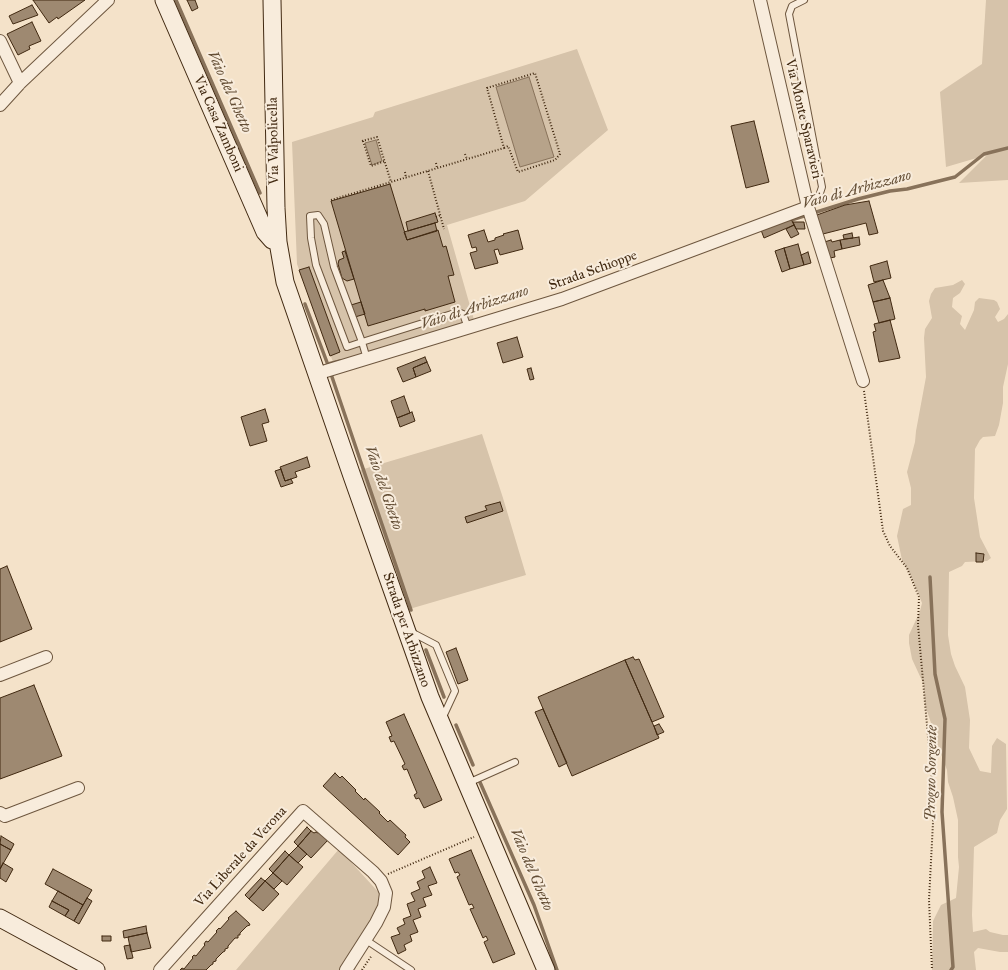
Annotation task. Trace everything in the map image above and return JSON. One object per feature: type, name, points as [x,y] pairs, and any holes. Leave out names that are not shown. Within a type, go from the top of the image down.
[{"type":"main road","name":"Via Casa Zamboni","points":[[164,0],[265,232],[272,240],[278,242]]},
{"type":"main road","name":"Via Valpolicella","points":[[272,0],[276,208],[278,242],[285,282]]},
{"type":"main road","name":"Strada per Arbizzano","points":[[285,282],[430,697],[546,970]]},
{"type":"main road","points":[[0,918],[96,970]]},
{"type":"street","points":[[0,105],[20,82],[108,0]]},
{"type":"street","name":"Via Monte Sparavieri","points":[[760,0],[807,204],[863,381]]},
{"type":"street","points":[[0,41],[20,82]]},
{"type":"street","name":"Strada Schioppe","points":[[316,374],[562,299],[807,204]]},
{"type":"street","points":[[0,675],[46,657]]},
{"type":"street","points":[[0,813],[5,816],[78,788]]},
{"type":"street","name":"Via Liberale da Verona","points":[[160,970],[303,811],[378,878],[386,893],[384,907],[376,923],[346,970]]},
{"type":"lane","points":[[804,0],[792,6],[789,14],[822,187],[819,196],[807,204]]},
{"type":"lane","points":[[367,358],[362,344],[334,267],[324,224],[318,215],[310,216],[311,238],[316,265],[347,347],[362,344],[458,312],[463,314],[468,328]]},
{"type":"lane","points":[[406,629],[436,645],[455,691],[440,722]]},
{"type":"lane","points":[[467,783],[515,762]]},
{"type":"lane","points":[[366,940],[411,970]]},
{"type":"path","points":[[331,200],[406,178],[504,148],[508,146],[518,172],[555,160],[560,154],[535,74],[486,88],[504,148]]},
{"type":"path","points":[[385,161],[371,166],[363,141],[377,137],[385,161],[392,182]]},
{"type":"path","points":[[465,154],[467,159]]},
{"type":"path","points":[[436,163],[437,168]]},
{"type":"path","points":[[428,171],[444,229]]},
{"type":"path","points":[[405,172],[406,178]]},
{"type":"path","points":[[436,217],[441,215]]},
{"type":"path","points":[[863,381],[883,531],[890,546],[906,568],[919,597],[918,625],[934,803],[930,900],[932,970]]},
{"type":"path","points":[[378,878],[488,832]]},
{"type":"path","points":[[362,970],[377,948]]},
{"type":"shaded area","points":[[986,0],[1008,0],[1008,180],[959,183],[987,155],[946,167],[940,92],[982,64]]},
{"type":"shaded area","points":[[577,49],[608,130],[525,201],[447,225],[474,320],[333,362],[297,264],[292,142],[373,117],[375,112]]},
{"type":"shaded area","points":[[529,77],[554,157],[520,167],[496,87]]},
{"type":"shaded area","points":[[376,140],[382,161],[372,165],[365,143]]},
{"type":"shaded area","points":[[962,280],[965,284],[960,293],[953,298],[952,307],[962,316],[960,324],[965,330],[974,310],[975,302],[979,298],[994,300],[997,302],[1000,309],[995,317],[998,322],[1004,319],[1008,314],[1008,364],[1003,387],[1003,403],[999,425],[995,436],[983,437],[975,449],[974,498],[980,537],[991,558],[987,561],[965,562],[962,566],[949,572],[948,635],[951,654],[965,687],[970,720],[969,748],[980,771],[991,773],[992,746],[997,738],[1006,744],[1007,809],[1000,820],[997,833],[974,847],[972,915],[973,932],[986,929],[990,932],[1008,935],[1008,952],[978,948],[974,952],[976,970],[932,970],[933,921],[941,905],[956,898],[959,867],[958,820],[948,782],[947,770],[941,754],[934,745],[931,733],[931,723],[925,705],[924,685],[912,659],[909,635],[922,603],[911,576],[902,560],[897,536],[903,509],[911,505],[911,488],[907,472],[915,442],[926,377],[924,338],[925,329],[932,318],[929,301],[935,288],[953,285]]},
{"type":"shaded area","points":[[482,434],[526,575],[406,610],[357,471]]},
{"type":"shaded area","points":[[339,849],[382,896],[355,970],[236,970]]},
{"type":"building","points":[[33,0],[85,0],[58,19],[57,17],[49,23]]},
{"type":"building","points":[[187,0],[195,0],[198,8],[192,11]]},
{"type":"building","points":[[32,5],[38,15],[13,24],[9,16]]},
{"type":"building","points":[[32,22],[41,41],[29,46],[30,49],[18,55],[7,34]]},
{"type":"building","points":[[754,121],[769,182],[746,188],[731,126]]},
{"type":"building","points":[[390,184],[407,240],[438,230],[443,247],[446,246],[454,275],[448,276],[455,302],[425,311],[425,309],[368,326],[331,201]]},
{"type":"building","points":[[869,201],[878,233],[869,235],[866,223],[819,235],[814,216],[845,205]]},
{"type":"building","points":[[435,213],[438,222],[408,231],[406,222]]},
{"type":"building","points":[[790,217],[794,225],[764,238],[761,230]]},
{"type":"building","points":[[793,222],[804,222],[805,229],[796,229]]},
{"type":"building","points":[[435,223],[437,231],[407,240],[404,232]]},
{"type":"building","points":[[794,225],[799,234],[791,238],[786,229]]},
{"type":"building","points":[[484,230],[488,242],[495,240],[495,238],[504,235],[503,234],[518,230],[523,249],[500,255],[498,249],[494,250],[498,263],[475,269],[470,253],[477,251],[476,247],[472,248],[468,235]]},
{"type":"building","points":[[852,233],[853,238],[844,239],[843,235]]},
{"type":"building","points":[[859,237],[860,245],[842,249],[840,240]]},
{"type":"building","points":[[831,240],[832,242],[840,240],[842,249],[834,251],[835,257],[825,259],[821,243]]},
{"type":"building","points":[[798,244],[804,265],[790,269],[784,248]]},
{"type":"building","points":[[784,248],[790,269],[782,272],[775,251]]},
{"type":"building","points":[[345,251],[354,279],[347,281],[342,278],[338,264],[339,260],[344,258],[342,252]]},
{"type":"building","points":[[808,252],[811,263],[804,265],[801,255]]},
{"type":"building","points":[[887,261],[891,278],[874,282],[870,266]]},
{"type":"building","points":[[309,267],[340,352],[330,356],[299,270]]},
{"type":"building","points":[[883,280],[890,298],[873,302],[868,285]]},
{"type":"building","points":[[890,298],[895,319],[879,323],[873,302]]},
{"type":"building","points":[[361,302],[365,314],[355,317],[351,305]]},
{"type":"building","points":[[890,320],[900,358],[879,362],[873,332],[876,331],[874,324]]},
{"type":"building","points":[[517,337],[523,357],[503,363],[497,343]]},
{"type":"building","points":[[425,357],[427,362],[413,368],[416,377],[403,382],[397,368]]},
{"type":"building","points":[[427,362],[431,371],[416,377],[413,368]]},
{"type":"building","points":[[531,368],[534,379],[530,380],[527,369]]},
{"type":"building","points":[[404,396],[410,413],[397,418],[391,401]]},
{"type":"building","points":[[265,409],[269,422],[262,424],[267,441],[250,446],[241,417]]},
{"type":"building","points":[[412,412],[415,421],[400,427],[397,418]]},
{"type":"building","points":[[307,457],[310,467],[295,472],[297,477],[285,481],[280,467]]},
{"type":"building","points":[[281,469],[285,481],[291,479],[293,483],[281,487],[275,471]]},
{"type":"building","points":[[500,502],[503,511],[467,523],[465,517],[487,510],[485,506]]},
{"type":"building","points":[[976,553],[984,554],[983,562],[976,562]]},
{"type":"building","points":[[7,566],[32,629],[0,642],[0,569]]},
{"type":"building","points":[[456,648],[468,680],[458,684],[446,652]]},
{"type":"building","points":[[633,657],[635,660],[639,659],[664,717],[652,722],[625,660]]},
{"type":"building","points":[[625,660],[659,738],[572,776],[538,697]]},
{"type":"building","points":[[34,685],[62,756],[0,779],[0,698]]},
{"type":"building","points":[[543,709],[567,763],[559,767],[535,712]]},
{"type":"building","points":[[404,714],[442,800],[424,808],[419,798],[416,799],[414,795],[417,793],[407,769],[404,770],[402,766],[405,764],[394,741],[391,742],[389,737],[392,736],[386,722]]},
{"type":"building","points":[[659,724],[664,732],[657,735],[654,726]]},
{"type":"building","points":[[335,773],[340,778],[342,776],[364,800],[365,798],[388,822],[390,820],[406,835],[405,837],[410,842],[398,855],[323,786]]},
{"type":"building","points":[[307,827],[311,831],[298,846],[294,842]]},
{"type":"building","points":[[311,831],[314,833],[319,832],[328,840],[311,858],[298,846]]},
{"type":"building","points":[[1,836],[14,844],[11,850],[0,844]]},
{"type":"building","points":[[0,844],[11,850],[0,869]]},
{"type":"building","points":[[298,846],[307,854],[298,863],[289,855]]},
{"type":"building","points":[[471,850],[515,954],[493,963],[484,942],[488,940],[486,936],[483,938],[470,909],[474,908],[472,904],[469,905],[457,877],[460,875],[458,872],[455,873],[449,859]]},
{"type":"building","points":[[285,851],[289,855],[273,873],[269,869]]},
{"type":"building","points":[[289,855],[303,867],[287,885],[273,873]]},
{"type":"building","points":[[3,863],[13,869],[6,882],[0,878],[0,869]]},
{"type":"building","points":[[430,867],[437,883],[428,886],[432,895],[423,898],[426,906],[418,909],[421,917],[413,920],[418,932],[410,935],[412,941],[404,945],[406,950],[398,954],[391,937],[400,934],[397,928],[405,924],[403,919],[411,916],[407,904],[415,901],[411,893],[420,889],[417,882],[425,878],[422,871]]},
{"type":"building","points":[[53,869],[92,890],[83,905],[45,884]]},
{"type":"building","points":[[273,873],[282,881],[274,889],[265,881]]},
{"type":"building","points":[[261,878],[265,881],[249,899],[245,895]]},
{"type":"building","points":[[265,881],[279,894],[263,911],[249,899]]},
{"type":"building","points":[[58,891],[83,905],[74,921],[65,916],[69,910],[52,901]]},
{"type":"building","points":[[87,898],[92,901],[79,924],[74,921]]},
{"type":"building","points":[[52,901],[69,910],[65,916],[49,907]]},
{"type":"building","points":[[236,911],[250,925],[240,933],[240,935],[238,935],[238,938],[235,938],[228,948],[225,949],[216,961],[213,962],[213,964],[206,970],[180,970],[182,968],[184,969],[193,958],[192,957],[194,955],[196,956],[205,945],[204,944],[206,941],[208,942],[217,932],[216,931],[219,928],[220,929],[229,919],[228,918]]},
{"type":"building","points":[[146,926],[147,933],[124,938],[123,931]]},
{"type":"building","points":[[147,933],[151,948],[131,952],[128,937]]},
{"type":"building","points":[[102,936],[111,936],[111,941],[102,941]]},
{"type":"building","points":[[130,945],[133,958],[127,959],[124,946]]},
{"type":"waterway","name":"Vaio del Ghetto","points":[[176,0],[260,193]]},
{"type":"waterway","name":"Vaio di Arbizzano","points":[[788,221],[858,199],[955,177],[984,154],[1008,148]]},
{"type":"waterway","name":"Vaio del Ghetto","points":[[305,304],[328,365]]},
{"type":"waterway","name":"Vaio di Arbizzano","points":[[328,364],[340,361]]},
{"type":"waterway","name":"Vaio del Ghetto","points":[[331,374],[411,610]]},
{"type":"waterway","name":"Progno Sorgente","points":[[930,577],[935,674],[945,719],[942,812],[953,967],[951,970]]},
{"type":"waterway","name":"Vaio del Ghetto","points":[[426,650],[444,697]]},
{"type":"waterway","name":"Vaio del Ghetto","points":[[456,725],[473,765]]},
{"type":"waterway","name":"Vaio del Ghetto","points":[[479,780],[534,905],[557,970]]}]
